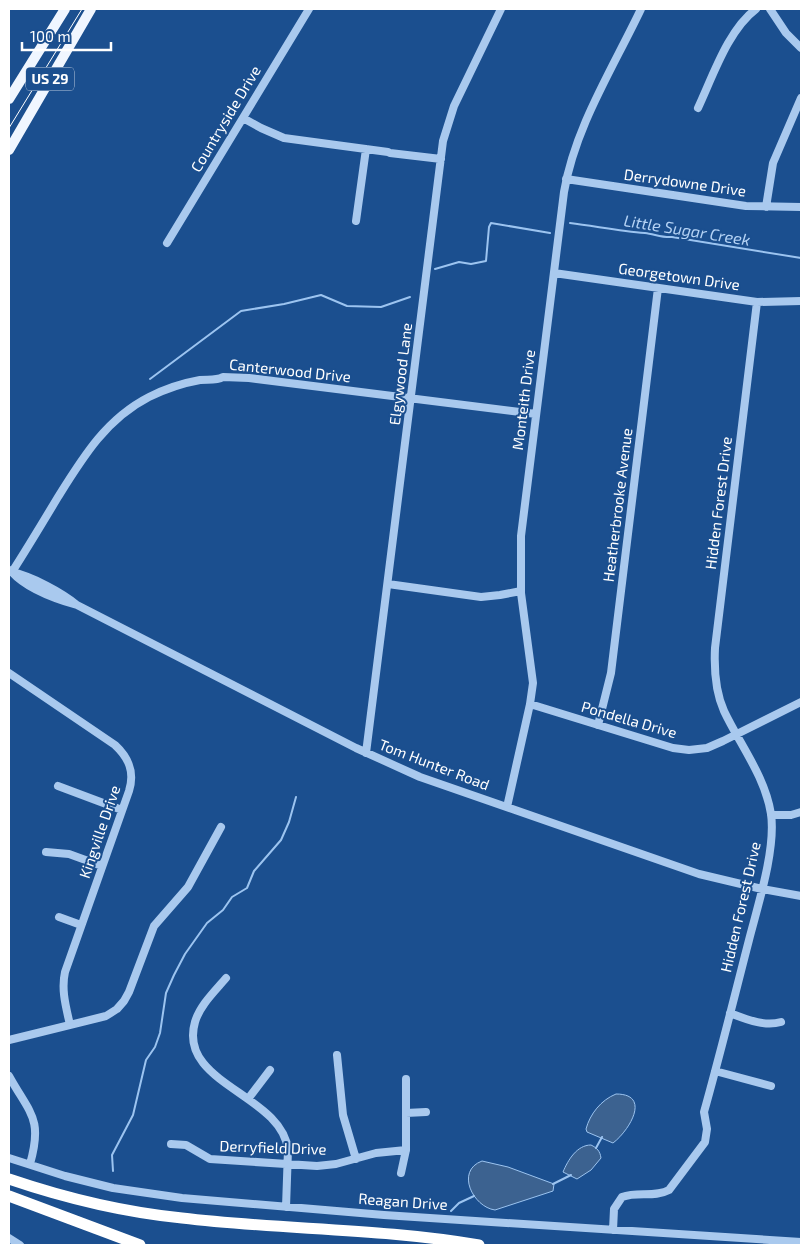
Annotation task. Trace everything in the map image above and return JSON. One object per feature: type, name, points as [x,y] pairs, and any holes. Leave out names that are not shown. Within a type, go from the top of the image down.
[{"type":"highway","points":[[9,1179],[78,1200],[150,1214],[202,1220],[418,1236],[479,1245]]},
{"type":"highway","points":[[9,1196],[140,1245]]},
{"type":"main road","name":"US 29","points":[[9,99],[65,9]]},
{"type":"main road","name":"US 29","points":[[9,150],[91,9]]},
{"type":"street","name":"Countryside Drive","points":[[167,242],[309,9]]},
{"type":"street","name":"Elgywood Lane","points":[[366,753],[441,159],[446,132],[454,106],[501,9]]},
{"type":"street","name":"Monteith Drive","points":[[507,807],[533,683],[521,591],[522,529],[566,179],[574,150],[584,126],[641,9]]},
{"type":"street","points":[[698,108],[737,27],[756,9]]},
{"type":"street","points":[[770,9],[786,33],[801,48]]},
{"type":"street","points":[[766,207],[774,163],[801,98]]},
{"type":"street","points":[[243,118],[284,138],[441,159]]},
{"type":"street","points":[[356,221],[366,149]]},
{"type":"street","name":"Derrydowne Drive","points":[[566,179],[746,206],[801,207]]},
{"type":"street","name":"Georgetown Drive","points":[[554,273],[757,302],[801,301]]},
{"type":"street","name":"Heatherbrooke Avenue","points":[[598,726],[611,673],[658,288]]},
{"type":"street","name":"Hidden Forest Drive","points":[[613,1230],[614,1209],[622,1197],[636,1194],[662,1194],[670,1190],[705,1142],[707,1129],[704,1112],[762,890],[771,837],[771,815],[764,789],[724,710],[715,672],[715,648],[757,302]]},
{"type":"street","name":"Canterwood Drive","points":[[11,571],[95,441],[114,421],[132,408],[165,390],[206,379],[240,377],[536,414]]},
{"type":"street","name":"Tom Hunter Road","points":[[11,571],[22,574],[78,605],[366,753],[420,778],[699,874],[762,890],[801,896]]},
{"type":"street","points":[[388,584],[481,597],[521,591]]},
{"type":"street","name":"Kingville Drive","points":[[9,673],[121,751],[128,761],[132,780],[65,972],[63,993],[70,1025]]},
{"type":"street","name":"Pondella Drive","points":[[530,704],[673,748],[689,750],[707,748],[737,735],[801,702]]},
{"type":"street","points":[[58,786],[122,810]]},
{"type":"street","points":[[771,815],[791,815],[801,812]]},
{"type":"street","points":[[9,1040],[106,1016],[117,1009],[124,1001],[154,926],[188,887],[221,827]]},
{"type":"street","points":[[46,852],[69,854],[102,866]]},
{"type":"street","points":[[58,917],[81,925]]},
{"type":"street","points":[[226,978],[198,1014],[194,1028],[194,1043],[200,1058],[210,1071],[248,1099],[281,1128],[287,1143],[286,1207]]},
{"type":"street","points":[[730,1013],[764,1023],[781,1022]]},
{"type":"street","points":[[337,1055],[344,1115],[356,1159]]},
{"type":"street","points":[[248,1099],[270,1070]]},
{"type":"street","points":[[715,1071],[771,1086]]},
{"type":"street","points":[[9,1076],[34,1122],[36,1142],[30,1164]]},
{"type":"street","points":[[401,1173],[406,1150],[406,1079]]},
{"type":"street","points":[[406,1113],[426,1112]]},
{"type":"street","name":"Derryfield Drive","points":[[172,1144],[186,1145],[210,1159],[324,1166],[376,1153],[406,1150]]},
{"type":"street","name":"Reagan Drive","points":[[9,1158],[91,1183],[138,1193],[230,1203],[801,1242]]},
{"type":"street","points":[[9,1238],[20,1245]]},
{"type":"water","points":[[616,1094],[627,1096],[633,1100],[635,1106],[630,1122],[613,1143],[587,1132],[586,1129],[590,1118],[597,1108]]},
{"type":"water","points":[[591,1145],[598,1150],[601,1158],[591,1170],[577,1179],[563,1172],[570,1158],[577,1150]]},
{"type":"water","points":[[482,1161],[508,1167],[554,1184],[553,1191],[495,1210],[487,1207],[474,1196],[468,1180],[474,1166]]},
{"type":"waterway","name":"Little Sugar Creek","points":[[435,269],[459,262],[471,264],[486,261],[491,223],[550,233]]},
{"type":"waterway","name":"Little Sugar Creek","points":[[570,223],[801,258]]},
{"type":"waterway","name":"Little Sugar Creek","points":[[150,379],[241,311],[284,304],[321,295],[347,306],[381,307],[410,297]]},
{"type":"waterway","points":[[113,1171],[112,1155],[133,1115],[146,1060],[155,1047],[160,1033],[166,993],[174,975],[185,954],[207,923],[223,910],[232,897],[247,888],[254,871],[281,840],[289,822],[296,797]]},
{"type":"waterway","points":[[596,1148],[602,1137]]},
{"type":"waterway","points":[[553,1184],[571,1175]]},
{"type":"waterway","points":[[451,1211],[459,1203],[474,1196]]},
{"type":"tram line","points":[[9,128],[82,9]]}]
